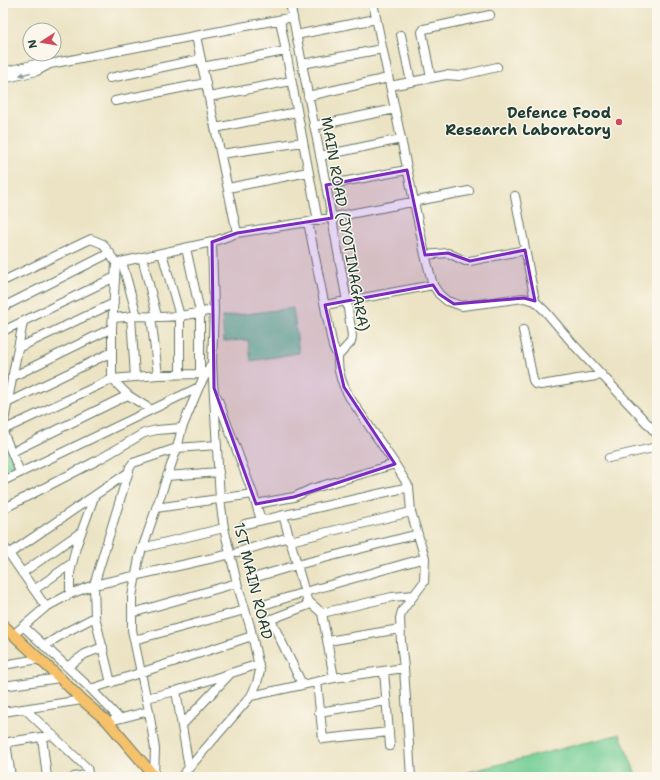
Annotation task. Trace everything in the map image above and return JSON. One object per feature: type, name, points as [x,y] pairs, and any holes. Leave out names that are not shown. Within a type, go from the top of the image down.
[{"type":"main road","points":[[3,625],[82,700],[108,722],[155,776]]},
{"type":"street","name":"MAIN ROAD (JYOTINAGARA)","points":[[290,3],[326,185],[347,302],[352,340],[338,356]]},
{"type":"street","points":[[373,3],[425,255],[433,285],[439,294],[447,301],[462,306],[524,298],[535,301],[657,434]]},
{"type":"street","points":[[431,78],[422,32],[424,29],[490,15]]},
{"type":"street","points":[[3,72],[36,64],[50,64],[293,17]]},
{"type":"street","points":[[296,35],[376,19]]},
{"type":"street","points":[[280,20],[318,221]]},
{"type":"street","points":[[401,35],[411,82]]},
{"type":"street","points":[[196,36],[237,234]]},
{"type":"street","points":[[302,64],[382,49]]},
{"type":"street","points":[[110,78],[285,50]]},
{"type":"street","points":[[3,79],[37,71],[50,64]]},
{"type":"street","points":[[308,96],[389,82],[411,82],[446,75],[459,76],[497,67]]},
{"type":"street","points":[[209,97],[291,81]]},
{"type":"street","points":[[115,101],[206,83]]},
{"type":"street","points":[[314,126],[395,109]]},
{"type":"street","points":[[215,128],[297,112]]},
{"type":"street","points":[[320,156],[401,139]]},
{"type":"street","points":[[221,154],[303,142]]},
{"type":"street","points":[[326,185],[407,170]]},
{"type":"street","points":[[228,188],[308,172]]},
{"type":"street","points":[[119,262],[212,242],[237,234],[318,221],[469,191]]},
{"type":"street","points":[[515,196],[535,301]]},
{"type":"street","points":[[308,222],[333,347],[338,356],[340,375],[344,387],[409,487],[411,512],[424,558],[424,582],[401,615],[400,629],[411,777]]},
{"type":"street","points":[[3,281],[91,239],[103,244],[119,262],[134,316],[135,377]]},
{"type":"street","name":"1ST MAIN ROAD","points":[[181,777],[251,696],[257,683],[260,671],[237,583],[234,553],[224,528],[220,499],[212,364],[214,310],[212,242]]},
{"type":"street","points":[[186,248],[200,312],[204,373]]},
{"type":"street","points":[[425,255],[448,253],[465,261],[470,261],[525,250]]},
{"type":"street","points":[[3,307],[110,253]]},
{"type":"street","points":[[162,253],[180,316],[180,374]]},
{"type":"street","points":[[142,257],[154,316],[158,375]]},
{"type":"street","points":[[119,262],[115,277],[112,318],[112,379],[128,395],[150,409]]},
{"type":"street","points":[[3,331],[115,277]]},
{"type":"street","points":[[325,305],[433,285]]},
{"type":"street","points":[[18,348],[114,302]]},
{"type":"street","points":[[112,318],[134,316],[180,316],[214,310]]},
{"type":"street","points":[[3,426],[23,322]]},
{"type":"street","points":[[12,376],[112,328]]},
{"type":"street","points":[[523,330],[535,384],[541,385],[602,375]]},
{"type":"street","points":[[7,403],[112,352]]},
{"type":"street","points":[[155,776],[155,749],[149,711],[132,630],[132,596],[139,558],[177,448],[182,428],[204,373],[212,364]]},
{"type":"street","points":[[20,472],[3,431],[112,379],[204,373]]},
{"type":"street","points":[[3,480],[199,387]]},
{"type":"street","points":[[214,388],[261,520]]},
{"type":"street","points":[[12,452],[128,395]]},
{"type":"street","points":[[3,510],[144,434],[157,430],[182,428]]},
{"type":"street","points":[[111,683],[95,617],[94,585],[130,467],[133,463],[177,448],[217,444]]},
{"type":"street","points":[[609,458],[657,448]]},
{"type":"street","points":[[256,504],[294,497],[311,489],[395,464]]},
{"type":"street","points":[[9,554],[129,472]]},
{"type":"street","points":[[167,476],[219,472]]},
{"type":"street","points":[[245,524],[409,487]]},
{"type":"street","points":[[156,508],[253,494]]},
{"type":"street","points":[[70,594],[70,573],[72,563],[81,532],[94,497]]},
{"type":"street","points":[[13,635],[46,607],[70,594],[94,585],[411,512]]},
{"type":"street","points":[[283,515],[307,600],[322,614],[334,678]]},
{"type":"street","points":[[142,548],[224,528]]},
{"type":"street","points":[[22,573],[81,532]]},
{"type":"street","points":[[252,578],[418,534]]},
{"type":"street","points":[[3,546],[46,607]]},
{"type":"street","points":[[260,606],[424,558]]},
{"type":"street","points":[[34,590],[72,563]]},
{"type":"street","points":[[132,613],[237,583]]},
{"type":"street","points":[[322,614],[392,597],[414,595]]},
{"type":"street","points":[[302,684],[270,620],[312,604]]},
{"type":"street","points":[[134,640],[245,610]]},
{"type":"street","points":[[44,646],[66,632],[95,617]]},
{"type":"street","points":[[23,626],[91,689],[119,718]]},
{"type":"street","points":[[328,641],[400,629]]},
{"type":"street","points":[[91,689],[252,636]]},
{"type":"street","points":[[67,667],[85,654],[103,647]]},
{"type":"street","points":[[3,665],[39,659]]},
{"type":"street","points":[[146,698],[176,691],[259,664]]},
{"type":"street","points":[[251,696],[334,678],[404,668]]},
{"type":"street","points":[[384,671],[390,746]]},
{"type":"street","points":[[182,726],[229,674]]},
{"type":"street","points":[[3,686],[60,678]]},
{"type":"street","points":[[316,682],[323,739],[389,732]]},
{"type":"street","points":[[176,691],[190,768]]},
{"type":"street","points":[[3,712],[82,700]]},
{"type":"street","points":[[319,712],[386,701]]},
{"type":"street","points":[[25,709],[87,768],[86,775],[74,777]]},
{"type":"street","points":[[108,722],[149,711]]},
{"type":"street","points":[[11,777],[4,743],[53,735]]},
{"type":"street","points":[[42,737],[47,777]]},
{"type":"highlighted area","points":[[407,170],[425,255],[448,253],[470,261],[525,250],[535,301],[524,298],[454,304],[439,294],[433,285],[325,305],[344,387],[395,464],[294,497],[256,504],[214,388],[212,242],[237,233],[332,218],[326,185]]},
{"type":"green space","points":[[293,308],[299,353],[251,361],[248,340],[224,341],[222,317]]},
{"type":"green space","points":[[3,436],[16,469],[3,475]]},
{"type":"green space","points":[[620,734],[637,777],[449,777]]},
{"type":"place","name":"Defence Food Research Laboratory","points":[[619,122]]}]
